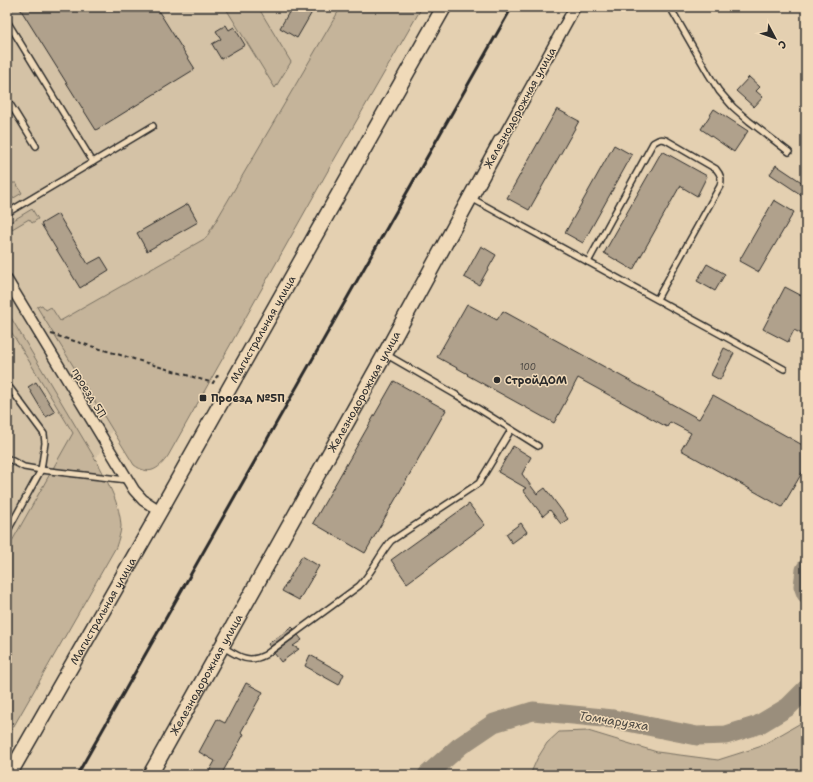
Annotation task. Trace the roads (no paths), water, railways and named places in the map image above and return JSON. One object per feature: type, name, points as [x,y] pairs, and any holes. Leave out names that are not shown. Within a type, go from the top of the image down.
[{"type":"main road","name":"Магистральная улица","points":[[9,775],[160,511],[444,7]]},
{"type":"main road","name":"Железнодорожная улица","points":[[150,775],[385,354],[501,141]]},
{"type":"street","name":"Железнодорожная улица","points":[[501,141],[575,7]]},
{"type":"street","name":"проезд 5П","points":[[7,280],[134,490],[143,500],[160,511]]},
{"type":"lane","points":[[670,7],[708,75],[719,91],[733,107],[749,121],[789,152]]},
{"type":"lane","points":[[7,21],[93,162]]},
{"type":"lane","points":[[7,99],[36,146]]},
{"type":"lane","points":[[7,213],[153,126]]},
{"type":"lane","points":[[588,262],[653,143],[658,139],[666,140],[716,169],[722,179],[720,186],[657,299]]},
{"type":"lane","points":[[470,198],[784,369]]},
{"type":"lane","points":[[385,354],[458,396],[538,446]]},
{"type":"lane","points":[[7,386],[44,434],[45,443],[41,470],[7,532]]},
{"type":"lane","points":[[222,647],[245,659],[251,660],[266,656],[359,586],[366,579],[386,546],[391,541],[479,483],[511,430]]},
{"type":"lane","points":[[7,458],[24,468],[128,480]]},
{"type":"waterway","name":"Томчаруяха","points":[[806,568],[803,586],[806,594]]},
{"type":"waterway","name":"Томчаруяха","points":[[427,775],[460,746],[494,723],[533,711],[613,719],[697,736],[726,735],[758,725],[788,707],[806,689]]},
{"type":"railway","points":[[77,775],[512,7]]},
{"type":"place","name":"СтройДОМ","points":[[497,380]]},
{"type":"place","name":"Проезд №5П","points":[[203,398]]}]
